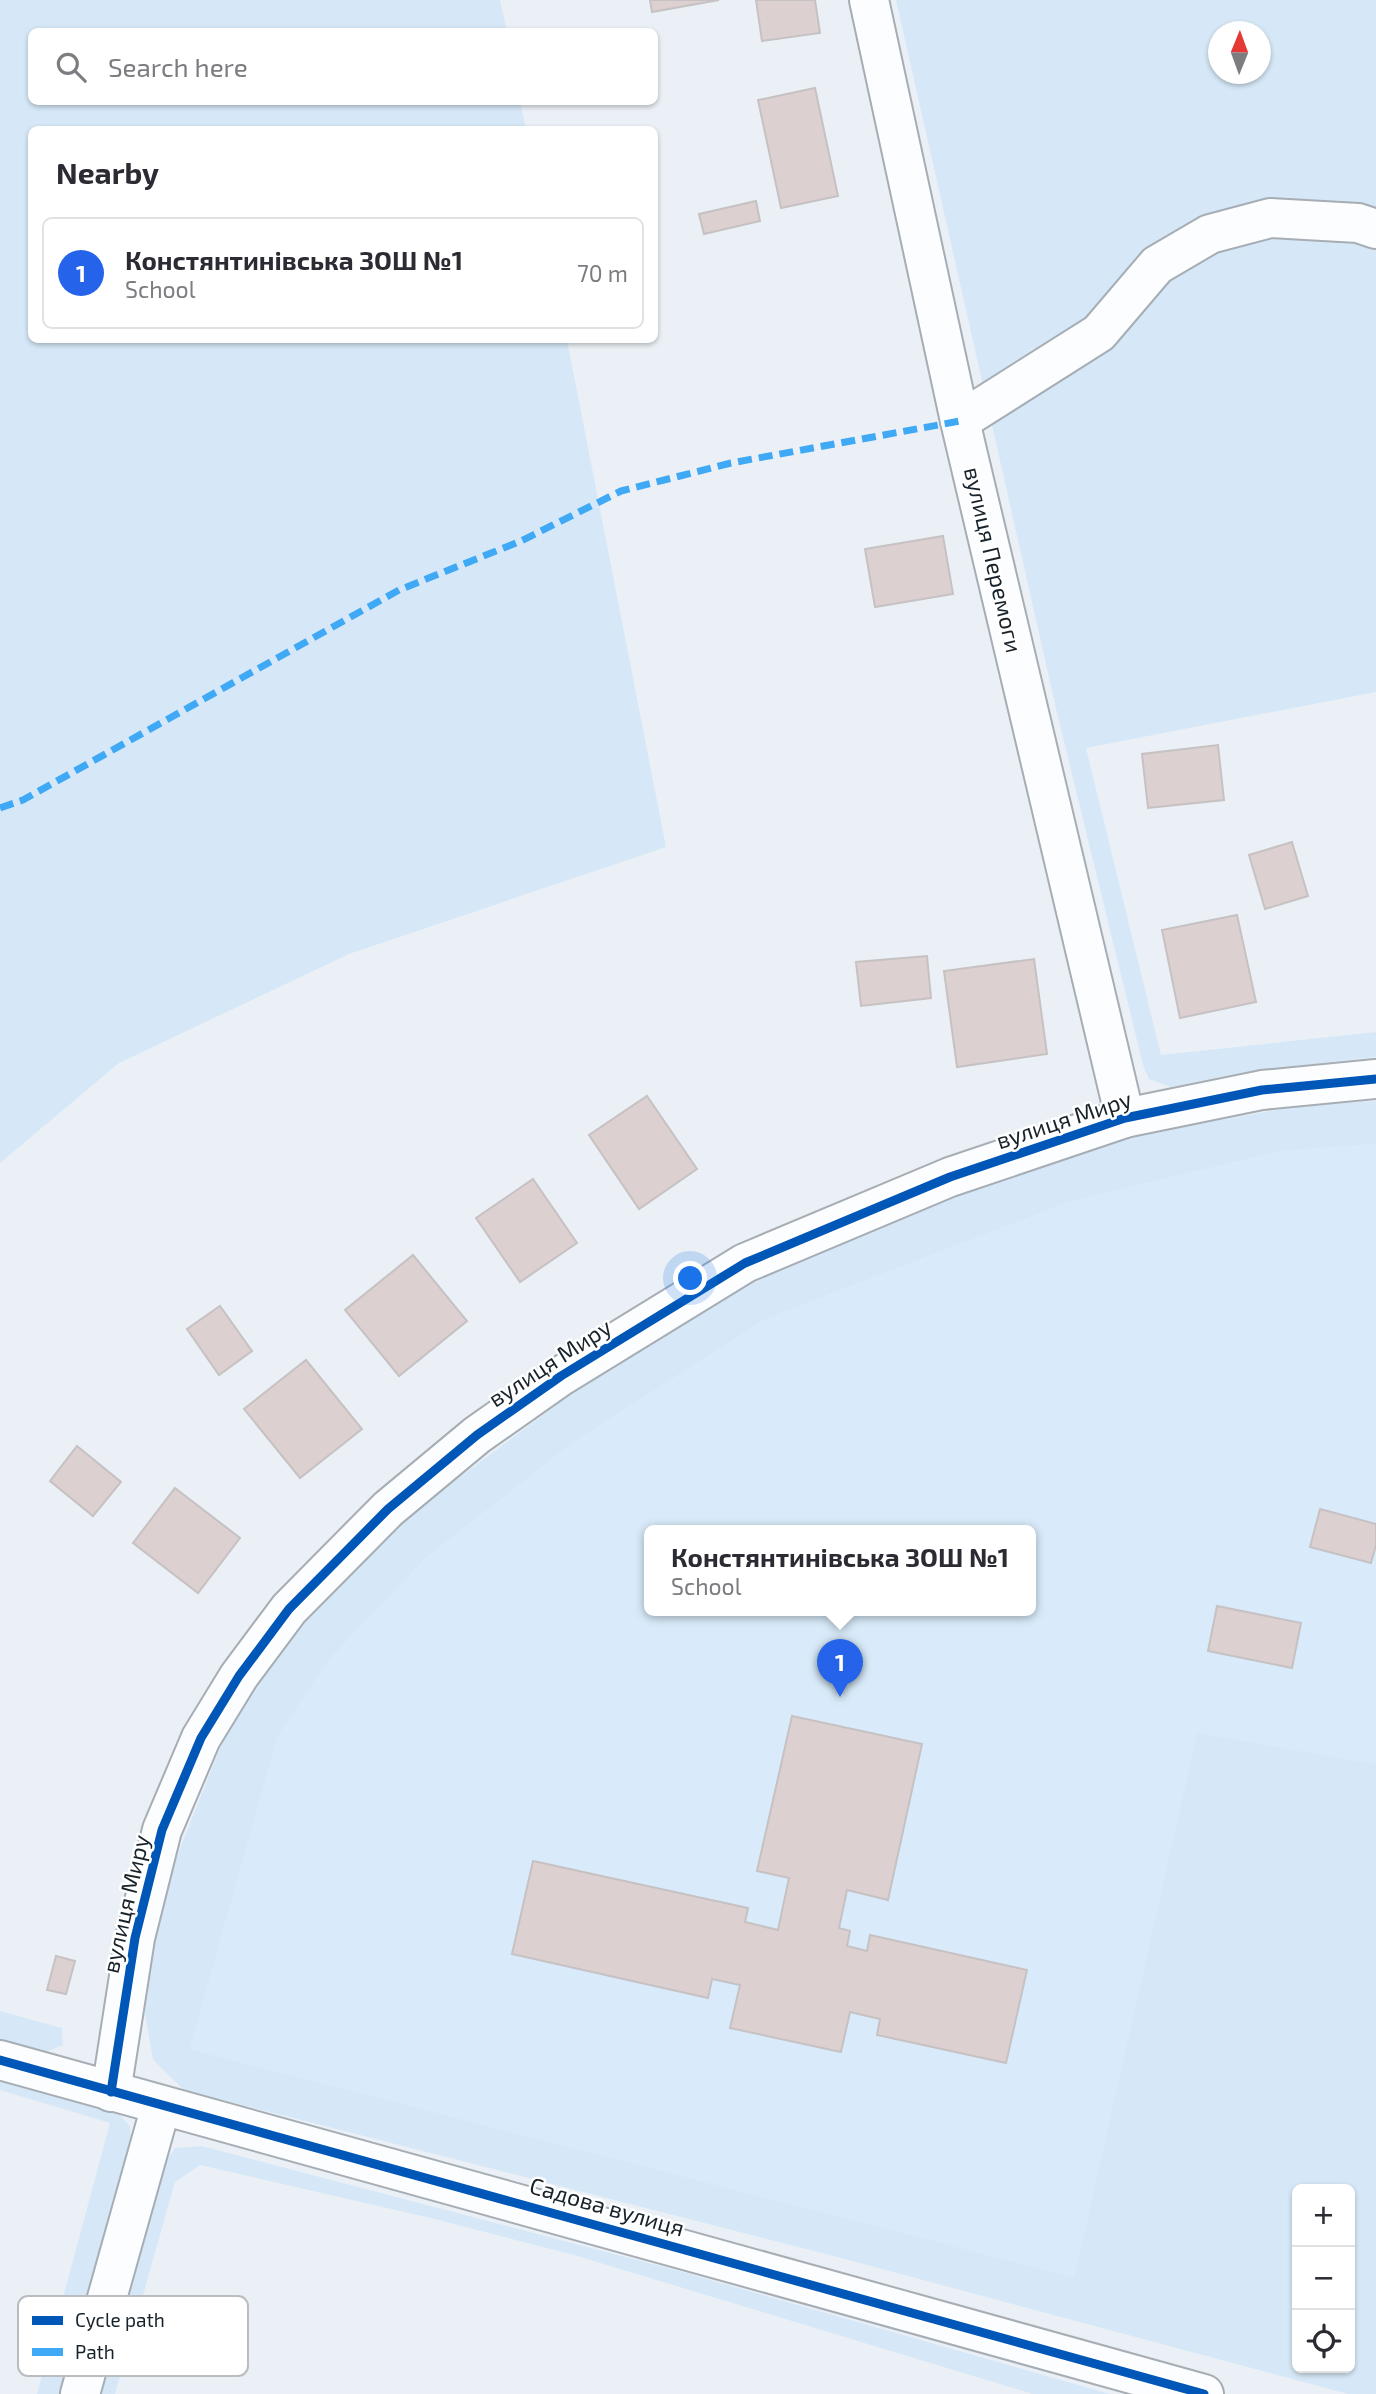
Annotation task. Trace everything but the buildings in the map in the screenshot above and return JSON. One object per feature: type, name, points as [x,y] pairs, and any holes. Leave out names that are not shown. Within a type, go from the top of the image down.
[{"type":"street","name":"вулиця Перемоги","points":[[869,0],[960,421],[1125,1118]]},
{"type":"street","points":[[960,421],[1099,333],[1157,265],[1210,234],[1270,218],[1358,223],[1376,229]]},
{"type":"street","name":"вулиця Миру","points":[[111,2092],[135,1938],[158,1843],[201,1738],[239,1676],[289,1609],[388,1509],[477,1435],[561,1376],[745,1263],[950,1177],[1125,1118],[1262,1090],[1376,1079]]},
{"type":"street","name":"Садова вулиця","points":[[0,2060],[1204,2394]]},
{"type":"street","points":[[108,2296],[161,2106]]},
{"type":"street","points":[[80,2394],[85,2376]]},
{"type":"shaded area","points":[[0,0],[500,0],[506,28],[28,28],[28,105],[521,105],[525,126],[28,126],[28,343],[568,343],[666,847],[349,954],[119,1063],[0,1163]]},
{"type":"shaded area","points":[[896,0],[1376,0],[1376,692],[1086,748],[1161,1055],[1376,1032],[1376,1057],[1244,1072],[1171,1087],[1149,1079],[1143,1065],[1057,713]]},
{"type":"shaded area","points":[[1376,1101],[1376,1144],[1280,1151],[1069,1202],[766,1319],[571,1444],[424,1560],[328,1661],[278,1736],[190,2049],[1074,2277],[1197,1733],[1376,1764],[1376,2394],[1348,2394],[826,2254],[184,2090],[153,2060],[143,2003],[157,1906],[240,1698],[372,1549],[433,1497],[637,1345],[779,1263],[944,1196],[1136,1135],[1298,1106]]},
{"type":"shaded area","points":[[1376,1144],[1376,1764],[1197,1734],[1074,2277],[190,2049],[278,1736],[328,1661],[423,1561],[571,1444],[766,1319],[1069,1202],[1280,1151]]},
{"type":"shaded area","points":[[0,2011],[62,2028],[63,2045],[36,2056],[0,2046]]},
{"type":"shaded area","points":[[0,2073],[111,2106],[130,2126],[132,2154],[93,2296],[63,2296],[110,2123],[0,2090]]},
{"type":"shaded area","points":[[202,2146],[679,2271],[1110,2394],[1033,2394],[574,2255],[431,2218],[200,2165],[175,2182],[143,2296],[122,2296],[155,2177],[175,2148]]},
{"type":"shaded area","points":[[42,2376],[71,2376],[66,2394],[37,2394]]},
{"type":"shaded area","points":[[100,2376],[120,2376],[115,2394],[95,2394]]},
{"type":"marked path","points":[[0,808],[23,800],[399,590],[521,541],[621,491],[731,463],[960,421]]},
{"type":"cycle path","points":[[111,2092],[135,1938],[162,1830],[201,1738],[239,1676],[289,1609],[388,1509],[477,1435],[561,1376],[745,1263],[950,1177],[1125,1118],[1262,1090],[1376,1079]]},
{"type":"cycle path","points":[[0,2060],[1204,2394]]},
{"type":"place","name":"Констянтинівська ЗОШ №1","points":[[840,1697]]}]
